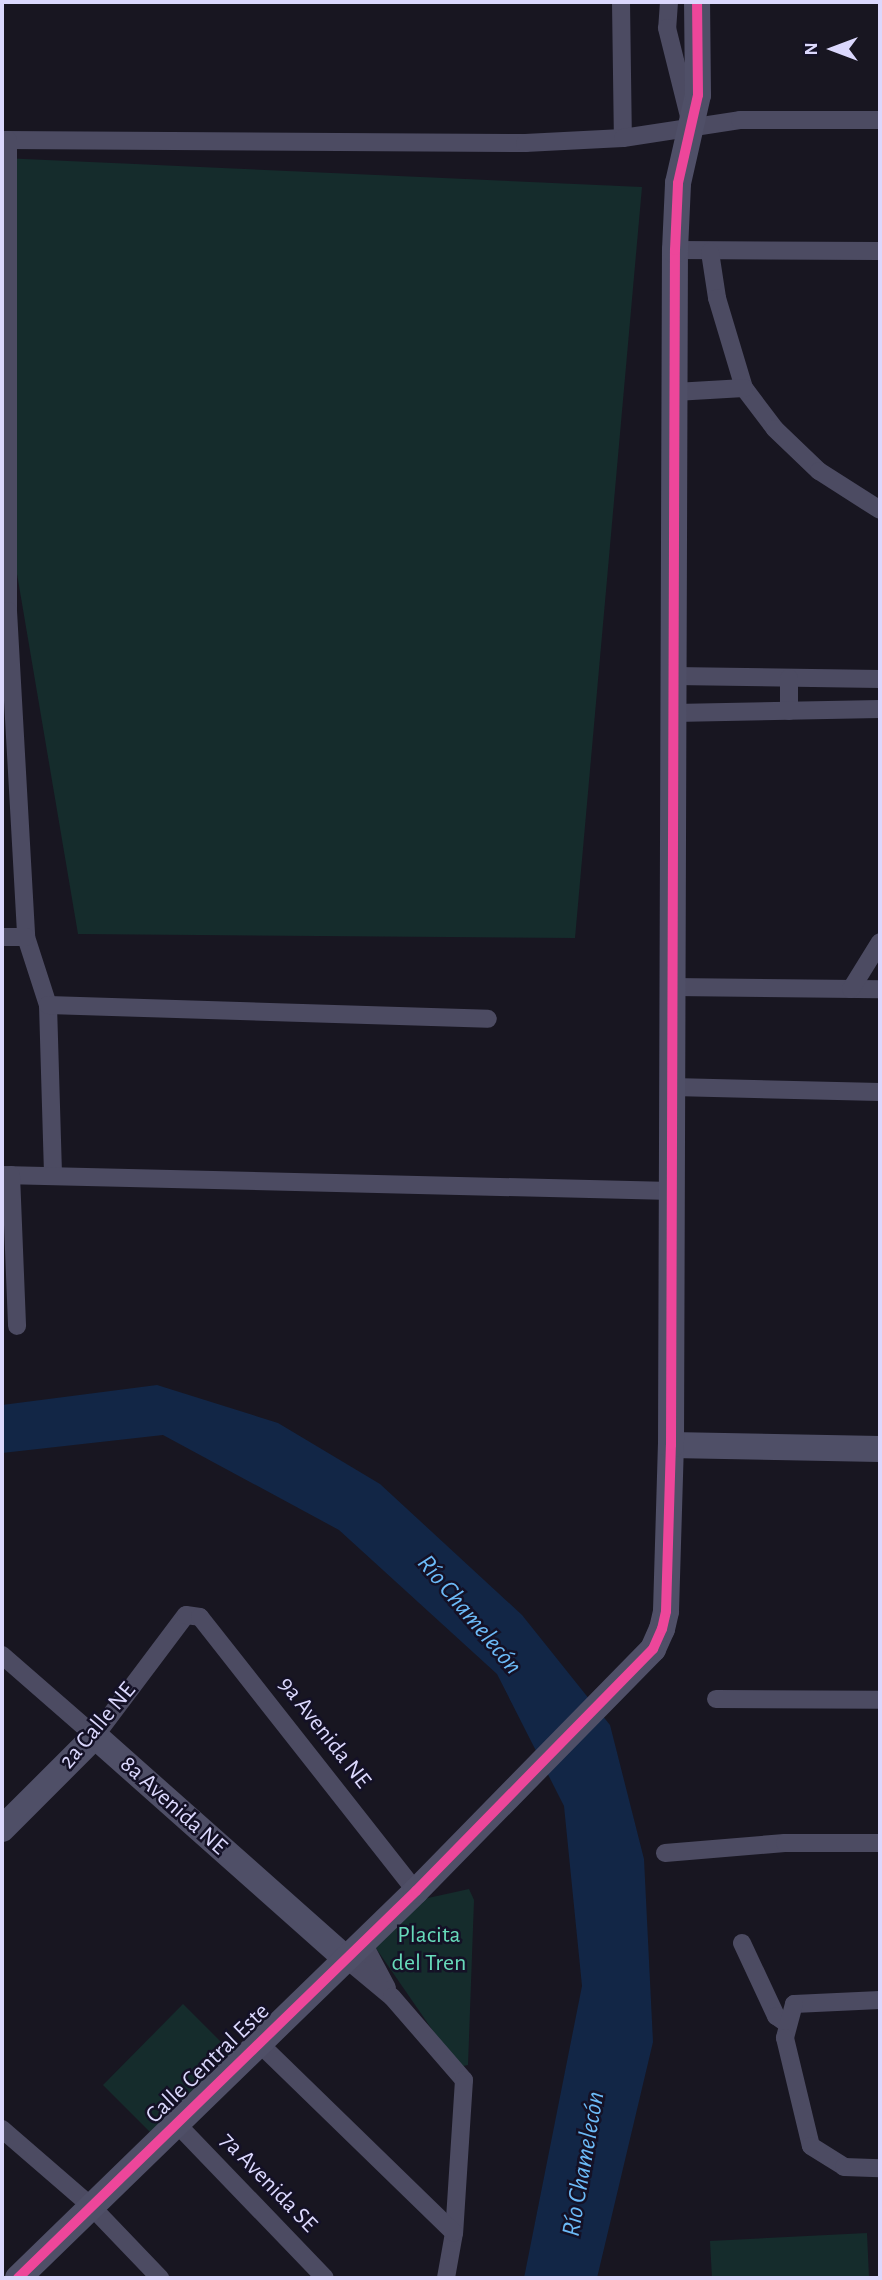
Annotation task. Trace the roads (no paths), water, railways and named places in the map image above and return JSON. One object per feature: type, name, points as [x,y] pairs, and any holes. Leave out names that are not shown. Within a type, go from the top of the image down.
[{"type":"street","points":[[621,2],[623,138]]},
{"type":"street","points":[[669,2],[667,28],[692,127]]},
{"type":"street","name":"Calle Central Este","points":[[18,2278],[175,2122],[261,2045],[610,1695],[653,1649],[662,1629],[671,1445],[675,250],[678,183],[698,95],[697,2]]},
{"type":"street","points":[[53,1175],[48,1005],[26,937],[4,481],[5,140],[525,144],[623,138],[740,120],[880,120]]},
{"type":"street","points":[[675,250],[880,251]]},
{"type":"street","points":[[710,252],[717,298],[744,388],[775,429],[819,471],[880,510]]},
{"type":"street","points":[[675,393],[744,388]]},
{"type":"street","points":[[674,676],[880,679]]},
{"type":"street","points":[[789,678],[789,711]]},
{"type":"street","points":[[674,713],[880,709]]},
{"type":"street","points":[[2,937],[26,937]]},
{"type":"street","points":[[851,989],[880,942]]},
{"type":"street","points":[[673,987],[880,989]]},
{"type":"street","points":[[48,1005],[488,1019]]},
{"type":"street","points":[[673,1087],[880,1092]]},
{"type":"street","points":[[17,1326],[6,1175],[672,1191]]},
{"type":"street","points":[[671,1445],[880,1449]]},
{"type":"street","name":"2a Calle NE","points":[[2,1829],[94,1736],[186,1615]]},
{"type":"street","name":"9a Avenida NE","points":[[186,1615],[200,1617],[214,1633],[421,1885]]},
{"type":"street","name":"8a Avenida NE","points":[[2,1655],[94,1736],[353,1950]]},
{"type":"street","points":[[716,1699],[880,1699]]},
{"type":"street","points":[[665,1853],[785,1843],[880,1843]]},
{"type":"street","points":[[742,1942],[776,2016],[786,2022]]},
{"type":"street","points":[[353,1950],[464,2080],[454,2233],[446,2278]]},
{"type":"street","points":[[880,2000],[794,2004],[786,2022],[811,2146],[844,2167],[880,2168]]},
{"type":"street","points":[[261,2045],[454,2233]]},
{"type":"street","name":"7a Avenida SE","points":[[175,2122],[325,2278]]},
{"type":"street","points":[[2,2129],[91,2206],[160,2278]]},
{"type":"water","name":"Río Chamelecón","points":[[157,1385],[278,1423],[380,1484],[522,1615],[610,1725],[644,1859],[653,2042],[597,2278],[524,2278],[582,1986],[564,1806],[497,1674],[339,1530],[163,1435],[2,1453],[2,1405]]},
{"type":"park label","name":"Placita del Tren","points":[[429,1950]]}]
